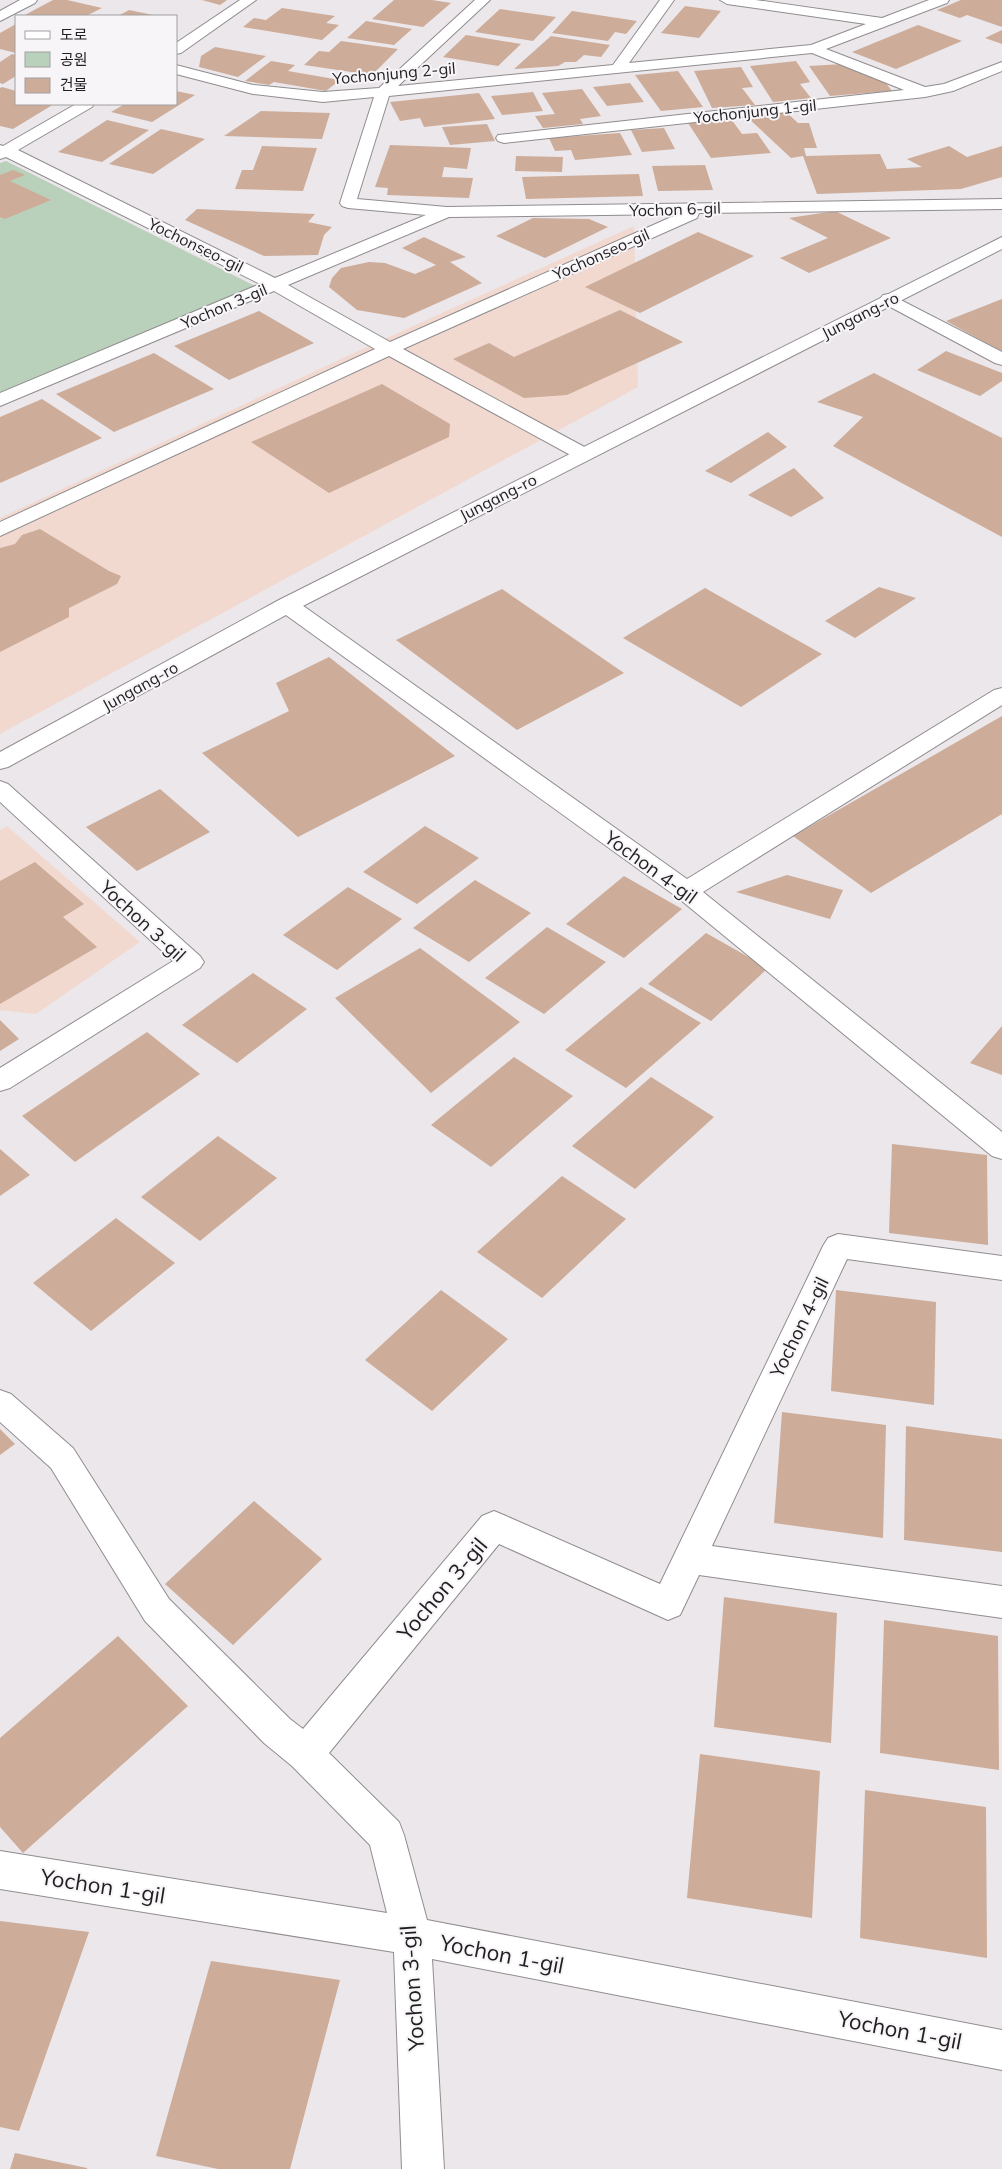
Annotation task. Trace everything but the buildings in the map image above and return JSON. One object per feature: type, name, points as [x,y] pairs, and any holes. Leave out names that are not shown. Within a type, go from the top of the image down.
[{"type":"street","points":[[0,17],[30,0]]},
{"type":"street","points":[[178,49],[249,0]]},
{"type":"street","points":[[383,92],[483,0]]},
{"type":"street","points":[[618,68],[667,0]]},
{"type":"street","name":"Yochonjung 2-gil","points":[[727,0],[884,22]]},
{"type":"street","name":"Yochonjung 2-gil","points":[[178,70],[253,89],[323,97],[383,92],[813,49],[942,0]]},
{"type":"street","points":[[813,49],[925,92]]},
{"type":"street","name":"Yochonjung 1-gil","points":[[504,138],[925,92],[948,88],[1002,66]]},
{"type":"street","name":"Yochon 6-gil","points":[[383,92],[348,203],[447,212],[630,211],[704,208],[1002,204]]},
{"type":"street","points":[[2,152],[86,105]]},
{"type":"street","name":"Yochonseo-gil","points":[[2,152],[275,285],[583,454]]},
{"type":"street","name":"Yochonseo-gil","points":[[0,530],[389,349],[704,208]]},
{"type":"street","name":"Yochon 3-gil","points":[[0,400],[447,212]]},
{"type":"street","name":"Jungang-ro","points":[[0,762],[287,606],[1002,242]]},
{"type":"street","points":[[890,299],[1002,359]]},
{"type":"street","name":"Yochon 4-gil","points":[[287,606],[686,891],[1002,1148]]},
{"type":"street","points":[[686,891],[1002,695]]},
{"type":"street","name":"Yochon 3-gil","points":[[0,789],[191,962],[0,1081]]},
{"type":"street","name":"Yochon 4-gil","points":[[668,1604],[838,1246],[1002,1268]]},
{"type":"street","name":"Yochon 3-gil","points":[[0,1403],[62,1458],[157,1610],[277,1731],[305,1754],[386,1835],[412,1936],[423,2169]]},
{"type":"street","name":"Yochon 3-gil","points":[[305,1754],[494,1526],[668,1604]]},
{"type":"street","points":[[689,1558],[1002,1602]]},
{"type":"street","name":"Yochon 1-gil","points":[[0,1870],[412,1936],[1002,2050]]},
{"type":"shaded area","points":[[634,226],[638,387],[0,734],[0,518],[369,346]]},
{"type":"shaded area","points":[[7,826],[140,942],[36,1014],[0,1010],[0,830]]},
{"type":"green space","points":[[6,161],[255,286],[0,393],[0,163]]}]
